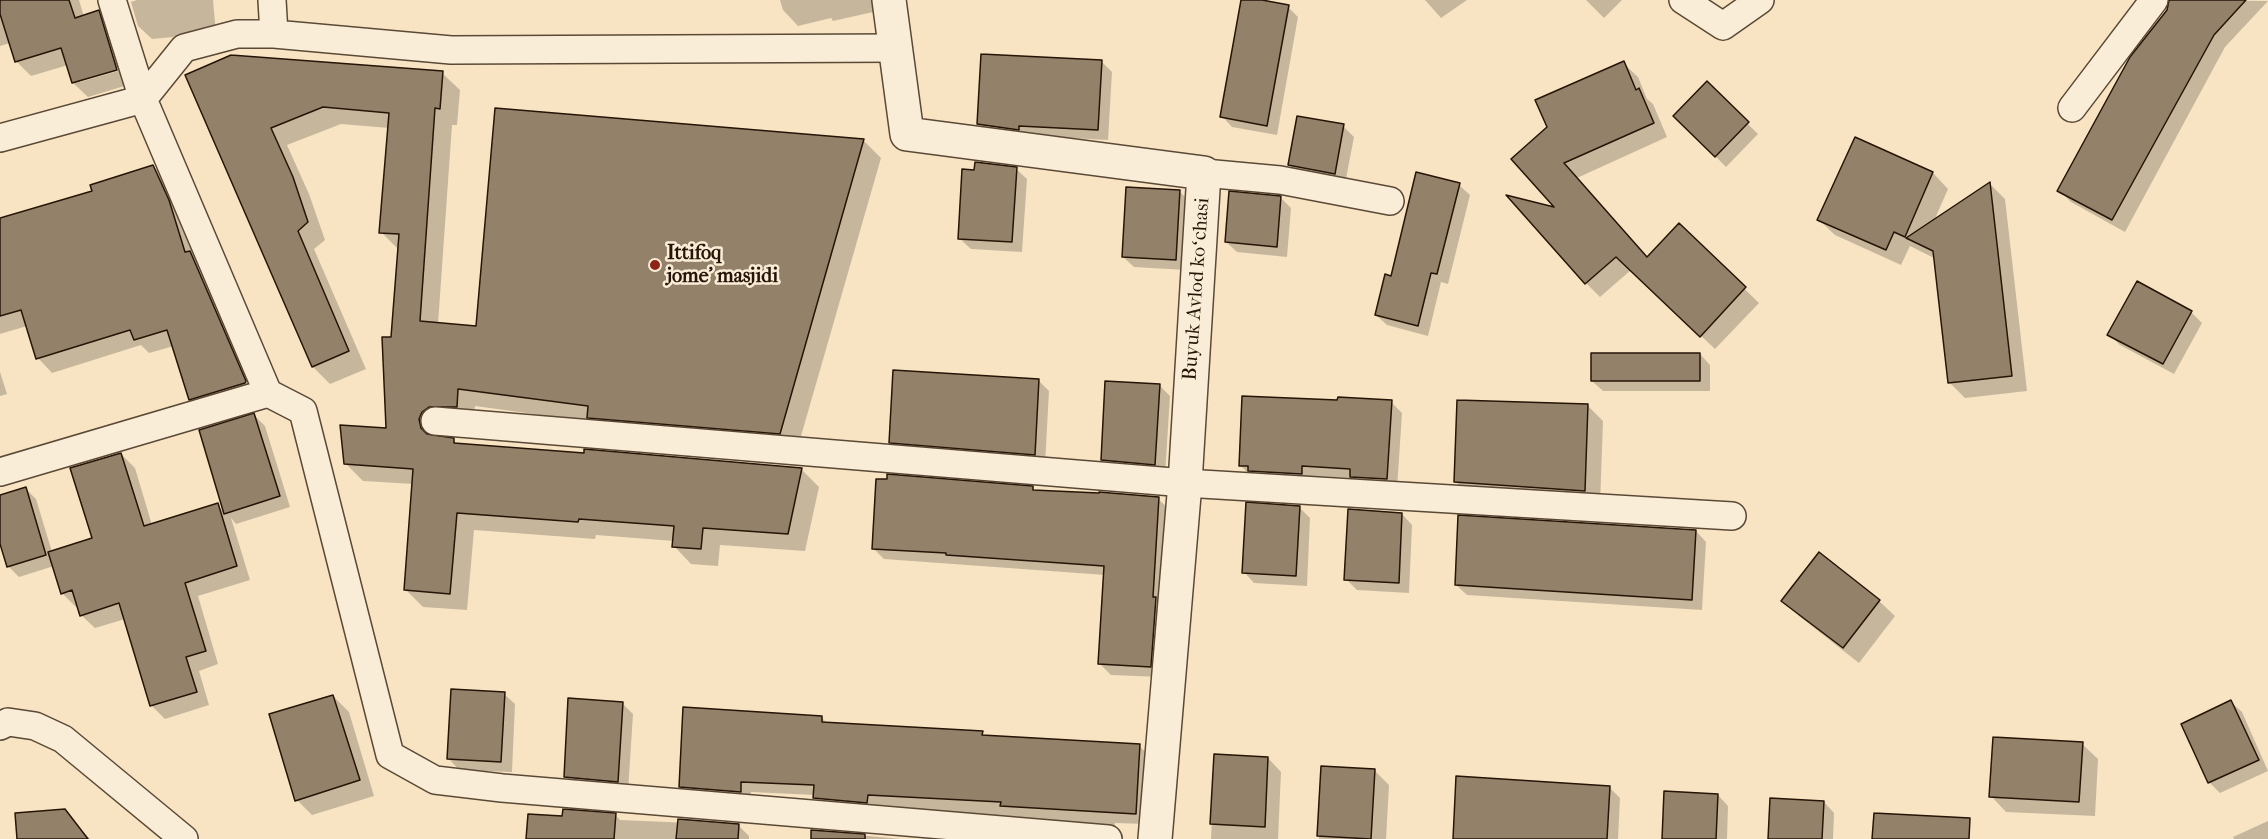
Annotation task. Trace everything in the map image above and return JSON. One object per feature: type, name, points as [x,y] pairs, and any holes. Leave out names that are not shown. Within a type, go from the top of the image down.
[{"type":"street","points":[[112,0],[143,99],[268,393],[303,411],[390,755],[435,780],[501,788],[1108,839]]},
{"type":"street","points":[[272,0],[274,34]]},
{"type":"street","name":"Buyuk Avlod koʻchasi","points":[[889,0],[907,134],[1204,173],[1185,483],[1155,839]]},
{"type":"street","points":[[1683,0],[1723,26],[1760,0]]},
{"type":"street","points":[[2072,108],[2154,0]]},
{"type":"street","points":[[0,138],[143,99],[184,48],[237,34],[274,34],[451,50],[896,48]]},
{"type":"street","points":[[1204,173],[1280,180],[1390,201]]},
{"type":"street","points":[[0,472],[268,393]]},
{"type":"street","points":[[435,421],[1185,483],[1732,516]]},
{"type":"street","points":[[0,726],[8,722],[35,726],[63,739],[184,839]]},
{"type":"building","points":[[0,0],[69,0],[75,18],[99,10],[117,70],[72,83],[61,48],[15,62],[0,14]]},
{"type":"building","points":[[1241,0],[1262,0],[1289,5],[1267,126],[1220,117]]},
{"type":"building","points":[[2169,0],[2246,0],[2214,35],[2112,220],[2057,191],[2130,57],[2167,10]]},
{"type":"building","points":[[981,54],[1102,60],[1098,130],[1019,126],[1019,130],[977,124]]},
{"type":"building","points":[[231,55],[443,71],[440,109],[435,108],[420,321],[476,326],[495,108],[864,139],[780,434],[587,418],[588,406],[458,389],[457,407],[429,407],[422,412],[419,419],[421,428],[427,434],[454,438],[454,443],[584,453],[584,449],[802,468],[788,534],[703,528],[701,549],[672,547],[674,526],[457,513],[450,594],[404,590],[413,469],[344,464],[340,425],[386,428],[382,337],[391,337],[399,234],[379,233],[389,113],[323,107],[271,128],[293,177],[308,222],[298,231],[349,351],[312,367],[185,75]]},
{"type":"building","points":[[1624,61],[1636,90],[1639,88],[1654,123],[1564,163],[1647,257],[1679,223],[1746,287],[1700,337],[1616,257],[1585,284],[1506,195],[1554,207],[1511,159],[1547,127],[1535,100]]},
{"type":"building","points":[[1707,81],[1749,122],[1715,157],[1673,116]]},
{"type":"building","points":[[1297,116],[1344,124],[1335,174],[1288,165]]},
{"type":"building","points":[[1855,137],[1933,172],[1905,237],[1894,232],[1886,250],[1817,220]]},
{"type":"building","points":[[975,162],[1017,167],[1012,242],[958,239],[962,169],[974,170]]},
{"type":"building","points":[[153,165],[169,200],[185,252],[190,251],[246,381],[189,400],[167,330],[134,340],[130,330],[36,359],[21,310],[0,316],[0,218],[92,191],[90,185]]},
{"type":"building","points":[[1416,172],[1460,183],[1437,274],[1431,273],[1418,326],[1375,315],[1385,274],[1391,276]]},
{"type":"building","points":[[1990,182],[2012,376],[1948,383],[1933,251],[1906,238]]},
{"type":"building","points":[[1126,187],[1180,190],[1176,260],[1122,257]]},
{"type":"building","points":[[1229,191],[1281,196],[1277,247],[1225,242]]},
{"type":"building","points":[[2137,281],[2192,311],[2163,364],[2107,335]]},
{"type":"building","points":[[1591,353],[1700,353],[1700,381],[1591,381]]},
{"type":"building","points":[[893,370],[1039,379],[1035,455],[889,443]]},
{"type":"building","points":[[1105,381],[1160,384],[1155,465],[1101,460]]},
{"type":"building","points":[[1242,396],[1392,400],[1387,479],[1350,477],[1350,469],[1302,466],[1302,474],[1248,471],[1248,466],[1239,466]]},
{"type":"building","points":[[1457,400],[1588,404],[1585,491],[1454,482]]},
{"type":"building","points":[[254,413],[280,496],[224,514],[199,430]]},
{"type":"building","points":[[121,453],[144,526],[218,503],[237,566],[185,583],[206,651],[186,657],[197,692],[150,706],[119,603],[80,616],[72,590],[61,594],[48,552],[92,538],[70,468]]},
{"type":"building","points":[[887,474],[1033,486],[1033,490],[1159,497],[1151,667],[1098,664],[1104,566],[872,549],[876,479],[887,479]]},
{"type":"building","points":[[26,487],[46,555],[7,567],[0,544],[0,495]]},
{"type":"building","points":[[1246,502],[1300,506],[1296,576],[1242,573]]},
{"type":"building","points":[[1348,509],[1402,513],[1399,583],[1344,580]]},
{"type":"building","points":[[1458,515],[1696,530],[1692,600],[1455,585]]},
{"type":"building","points":[[1819,552],[1880,600],[1843,648],[1781,601]]},
{"type":"building","points":[[451,689],[505,692],[501,762],[447,759]]},
{"type":"building","points":[[333,695],[360,780],[295,801],[269,714]]},
{"type":"building","points":[[568,698],[623,702],[618,782],[564,777]]},
{"type":"building","points":[[2231,700],[2259,760],[2208,783],[2181,724]]},
{"type":"building","points":[[683,707],[822,716],[822,722],[983,731],[982,735],[1140,744],[1136,814],[1000,806],[1001,802],[868,795],[867,803],[813,798],[814,785],[741,782],[741,792],[679,787]]},
{"type":"building","points":[[1993,737],[2083,742],[2079,802],[1989,797]]},
{"type":"building","points":[[1214,754],[1268,757],[1265,827],[1210,824]]},
{"type":"building","points":[[1321,766],[1375,769],[1371,839],[1317,836]]},
{"type":"building","points":[[1456,776],[1610,786],[1607,839],[1453,839]]},
{"type":"building","points":[[1664,791],[1718,794],[1716,839],[1662,839]]},
{"type":"building","points":[[1770,798],[1824,801],[1822,839],[1768,839]]},
{"type":"building","points":[[65,809],[88,839],[17,839],[15,813]]},
{"type":"building","points":[[563,809],[616,813],[614,839],[526,839],[528,814],[562,816]]},
{"type":"building","points":[[1874,813],[1970,818],[1969,839],[1872,839]]},
{"type":"building","points":[[678,819],[739,824],[738,839],[676,839]]},
{"type":"building","points":[[811,830],[865,834],[865,839],[811,839]]},
{"type":"place","name":"Ittifoq jome’ masjidi","points":[[655,265]]}]
